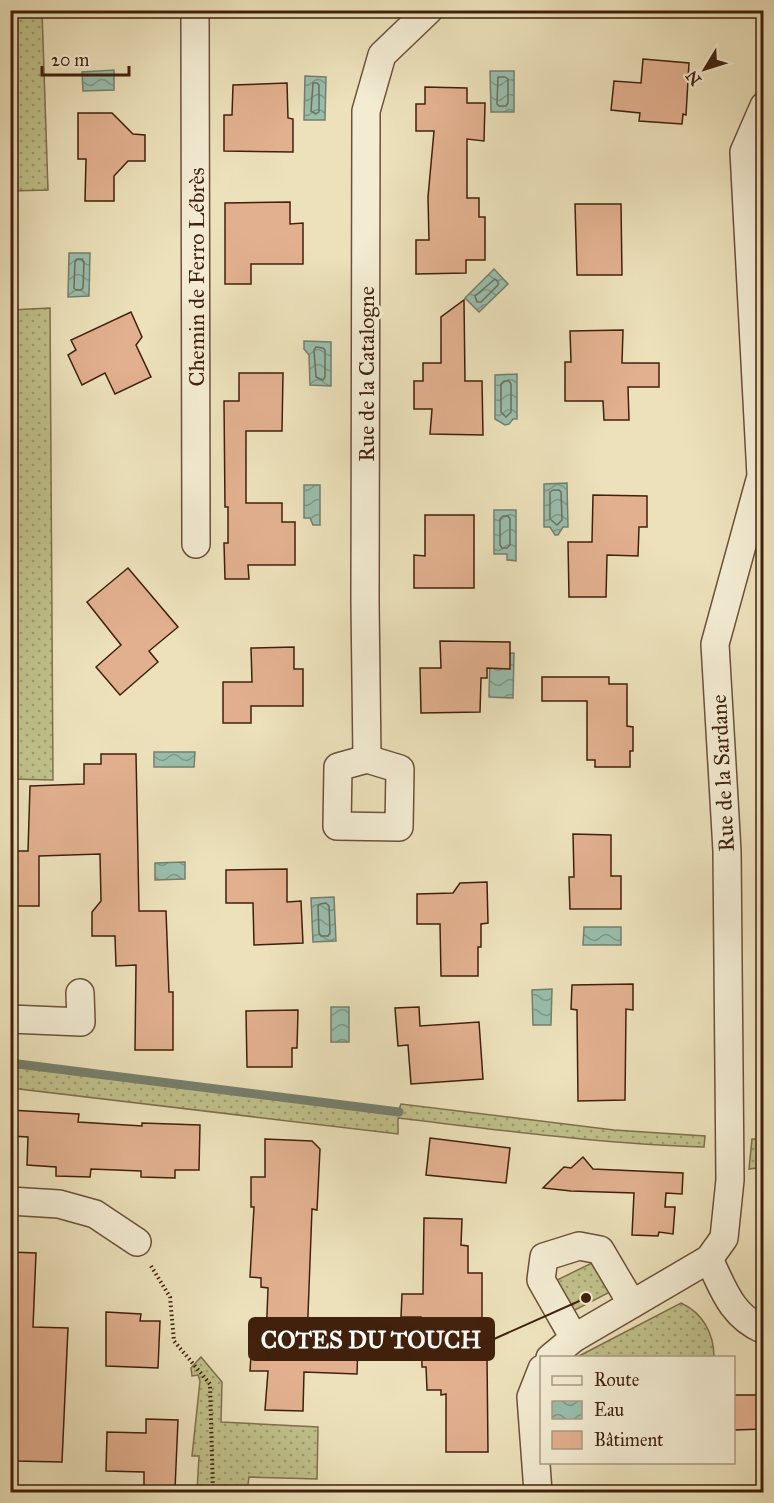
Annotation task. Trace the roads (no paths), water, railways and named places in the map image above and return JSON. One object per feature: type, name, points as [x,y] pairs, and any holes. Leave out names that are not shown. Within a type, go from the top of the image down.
[{"type":"street","name":"Chemin de Ferro Lébrès","points":[[195,10],[196,544]]},
{"type":"street","name":"Rue de la Catalogne","points":[[367,759],[366,111],[382,55],[429,10]]},
{"type":"street","name":"Rue de la Sardane","points":[[552,1356],[574,1338],[709,1259],[724,1238],[730,1180],[727,851],[715,644],[762,476],[744,152],[764,105]]},
{"type":"street","points":[[10,1019],[81,1022],[80,993]]},
{"type":"street","points":[[10,1201],[58,1204],[95,1214],[137,1242]]},
{"type":"street","points":[[574,1338],[541,1280],[544,1257],[579,1246],[600,1250],[632,1304]]},
{"type":"street","points":[[709,1259],[733,1308],[753,1325],[764,1330]]},
{"type":"street","points":[[538,1492],[531,1397],[540,1374]]},
{"type":"water","points":[[114,70],[114,90],[83,91],[82,72]]},
{"type":"water","points":[[490,71],[514,71],[514,112],[491,112]]},
{"type":"water","points":[[305,76],[326,77],[325,120],[304,120]]},
{"type":"water","points":[[69,253],[90,253],[89,296],[68,297]]},
{"type":"water","points":[[494,269],[508,284],[479,312],[465,298]]},
{"type":"water","points":[[304,341],[331,342],[331,386],[310,385],[309,355],[304,349]]},
{"type":"water","points":[[517,374],[517,419],[505,425],[495,419],[495,375]]},
{"type":"water","points":[[567,483],[568,527],[563,527],[558,535],[555,535],[550,527],[544,527],[544,484]]},
{"type":"water","points":[[304,485],[320,485],[320,525],[313,525],[310,518],[304,518]]},
{"type":"water","points":[[494,510],[516,510],[516,561],[507,560],[507,554],[494,554]]},
{"type":"water","points":[[514,653],[513,698],[489,697],[490,654]]},
{"type":"water","points":[[154,752],[195,752],[194,767],[154,767]]},
{"type":"water","points":[[185,862],[185,879],[155,880],[155,863]]},
{"type":"water","points":[[334,897],[336,941],[313,942],[311,898]]},
{"type":"water","points":[[584,927],[621,927],[621,945],[583,945]]},
{"type":"water","points":[[552,989],[551,1025],[533,1025],[532,990]]},
{"type":"water","points":[[331,1007],[349,1007],[349,1042],[331,1042]]},
{"type":"waterway","points":[[10,1063],[399,1112]]},
{"type":"place","name":"COTES DU TOUCH","points":[[586,1298]]}]
